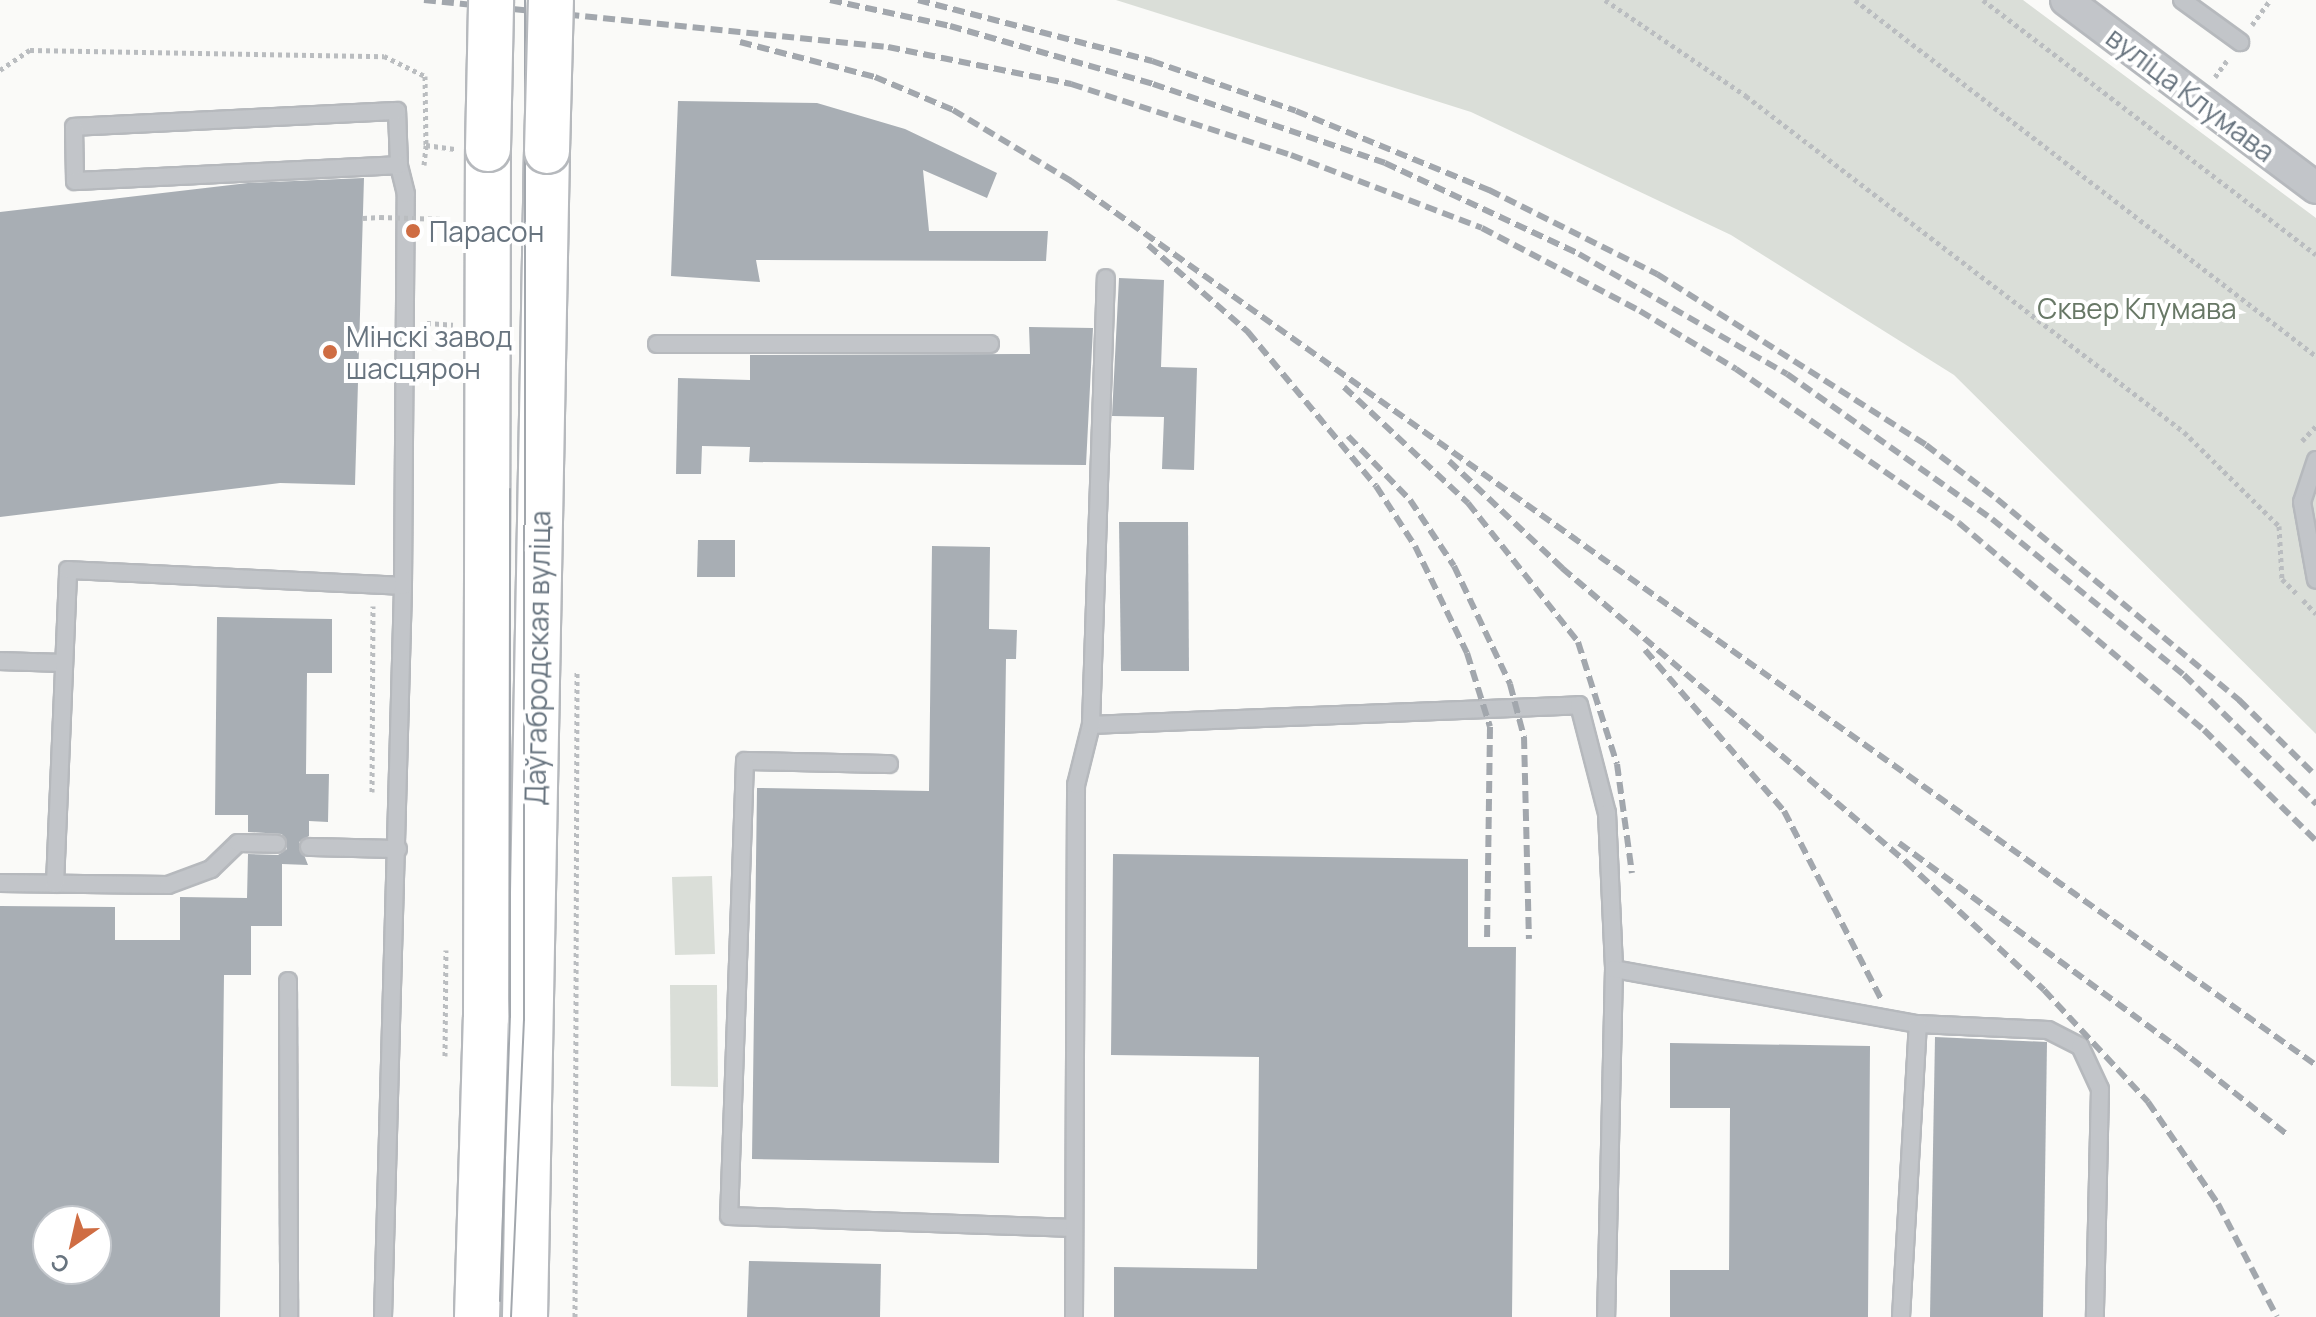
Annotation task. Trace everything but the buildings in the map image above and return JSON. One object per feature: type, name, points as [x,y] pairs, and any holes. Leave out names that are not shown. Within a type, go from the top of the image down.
[{"type":"main road","name":"Даўгабродская вуліца","points":[[477,1317],[486,1018],[473,148],[491,0]]},
{"type":"main road","name":"Даўгабродская вуліца","points":[[525,1317],[551,0]]},
{"type":"street","name":"вуліца Клумава","points":[[2066,0],[2316,188]]},
{"type":"lane","points":[[2182,0],[2240,42]]},
{"type":"lane","points":[[383,1317],[403,586],[406,194],[399,165],[397,111],[74,127],[75,181],[399,165]]},
{"type":"lane","points":[[1074,1317],[1076,785],[1091,725],[1106,278]]},
{"type":"lane","points":[[657,344],[990,344]]},
{"type":"lane","points":[[2316,460],[2302,502],[2316,580]]},
{"type":"lane","points":[[55,884],[68,570],[403,586]]},
{"type":"lane","points":[[0,661],[64,663]]},
{"type":"lane","points":[[1091,725],[1579,705],[1607,813],[1614,969],[1606,1317]]},
{"type":"lane","points":[[889,764],[745,761],[729,1216],[1074,1228]]},
{"type":"lane","points":[[0,883],[168,885],[211,869],[238,843],[277,844]]},
{"type":"lane","points":[[309,847],[398,849]]},
{"type":"lane","points":[[1614,969],[1918,1024],[2048,1030],[2080,1046],[2100,1089],[2095,1317]]},
{"type":"lane","points":[[288,981],[289,1317]]},
{"type":"lane","points":[[1901,1317],[1918,1024]]},
{"type":"path","points":[[1605,0],[1746,96],[2184,432],[2279,526],[2282,579],[2316,614]]},
{"type":"path","points":[[1855,0],[2316,356]]},
{"type":"path","points":[[1983,0],[2316,255]]},
{"type":"path","points":[[0,70],[30,50],[384,56],[425,76],[423,184],[406,194]]},
{"type":"path","points":[[426,145],[473,148]]},
{"type":"path","points":[[363,218],[444,219]]},
{"type":"path","points":[[575,1317],[577,656]]},
{"type":"green space","name":"Сквер Клумава","points":[[1116,0],[2023,0],[2316,218],[2316,734],[1954,375],[1731,235],[1471,112]]},
{"type":"green space","points":[[712,876],[715,954],[675,955],[672,877]]},
{"type":"green space","points":[[670,985],[717,985],[718,1087],[671,1086]]},
{"type":"tram line","points":[[511,1317],[524,1020],[525,0]]},
{"type":"tram line","points":[[500,1301],[510,1017],[510,489]]},
{"type":"railway","points":[[424,0],[888,47],[1071,84],[1291,155],[1482,228],[1640,311],[1736,369],[1959,523],[2204,730],[2316,841]]},
{"type":"railway","points":[[830,0],[950,26],[1153,84],[1385,163],[1579,254],[1787,374],[1992,519],[2184,675],[2316,804]]},
{"type":"railway","points":[[918,0],[1152,61],[1296,111],[1489,190],[1657,274],[1926,445],[1997,499],[2239,700],[2316,776]]},
{"type":"railway","points":[[740,42],[875,77],[953,110],[1071,181],[2316,1065]]},
{"type":"railway","points":[[1148,245],[1248,332],[1376,486],[1415,546],[1467,653],[1490,727],[1487,938]]},
{"type":"railway","points":[[1344,387],[1468,503],[1578,642],[1617,764],[1632,873]]},
{"type":"railway","points":[[1348,436],[1410,500],[1454,566],[1510,684],[1524,737],[1529,939]]},
{"type":"railway","points":[[1449,461],[1562,568],[1906,862],[2044,990],[2148,1102],[2218,1204],[2277,1317]]},
{"type":"railway","points":[[1645,650],[1784,811],[1882,1001]]},
{"type":"railway","points":[[1899,843],[2177,1047],[2289,1136]]},
{"type":"place","name":"Парасон","points":[[413,231]]},
{"type":"place","name":"Мінскі завод шасцярон","points":[[330,352]]}]
